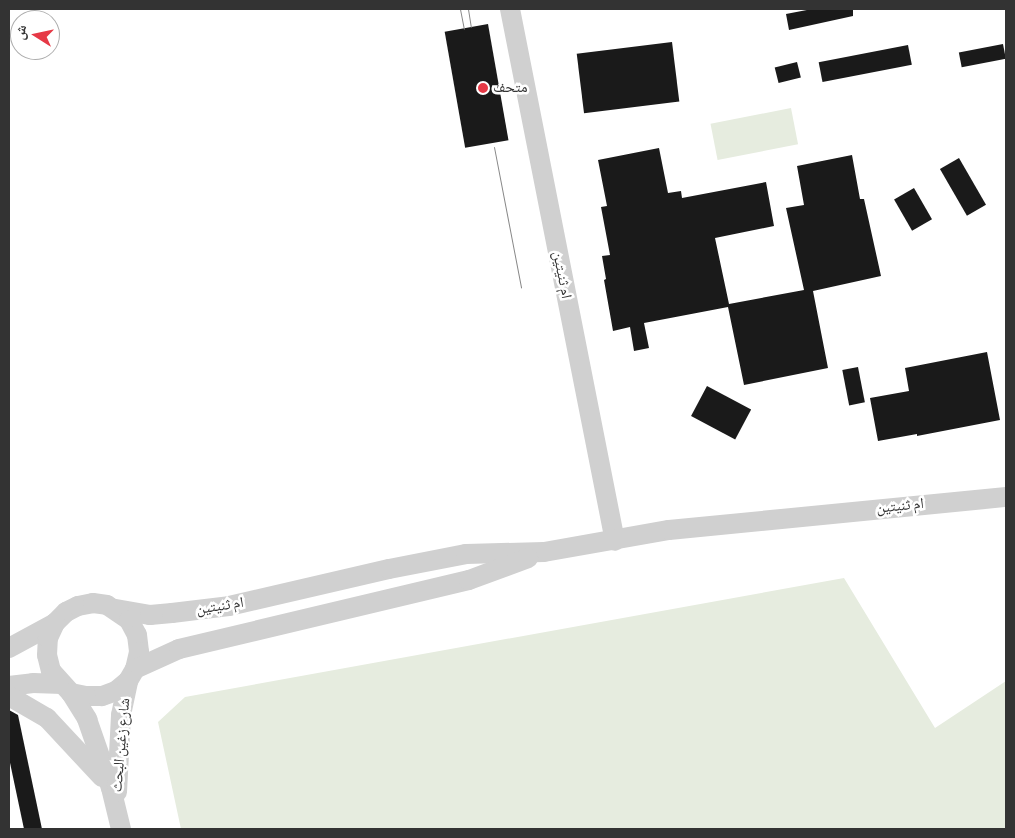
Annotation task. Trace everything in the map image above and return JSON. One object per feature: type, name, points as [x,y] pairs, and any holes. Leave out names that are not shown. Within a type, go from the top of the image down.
[{"type":"street","name":"ام ثنيتين","points":[[510,9],[615,540]]},
{"type":"street","name":"ام ثنيتين","points":[[116,609],[150,614],[172,614],[229,606],[389,569],[423,564],[466,554],[544,552],[669,530],[1006,497]]},
{"type":"street","name":"ام ثنيتين","points":[[131,675],[179,649],[468,580],[544,552]]},
{"type":"street","points":[[423,564],[418,575],[419,581],[426,590]]},
{"type":"street","points":[[389,569],[398,576],[400,587],[398,592],[389,599]]},
{"type":"street","points":[[323,584],[333,596],[332,612]]},
{"type":"street","points":[[9,648],[55,623],[66,612],[78,606],[93,604],[116,609],[128,620],[137,635],[139,652],[131,675],[116,691],[102,696],[86,696],[66,688],[33,683],[9,686]]},
{"type":"street","points":[[55,623],[48,638],[47,655],[51,671],[66,688]]},
{"type":"street","name":"شارع زغين البحث","points":[[117,809],[118,750],[121,715],[131,675]]},
{"type":"street","name":"شارع زغين البحث","points":[[66,688],[87,719],[111,788],[121,829]]},
{"type":"street","points":[[9,696],[48,718],[89,760],[111,788]]},
{"type":"shaded area","points":[[791,108],[798,144],[718,160],[711,124]]},
{"type":"shaded area","points":[[844,578],[935,728],[1006,681],[1006,829],[181,829],[158,722],[185,697]]},
{"type":"building","points":[[812,9],[853,9],[853,16],[789,30],[786,14]]},
{"type":"building","points":[[488,24],[508,140],[465,148],[445,32]]},
{"type":"building","points":[[672,42],[679,102],[584,113],[577,54]]},
{"type":"building","points":[[1003,44],[1006,59],[962,67],[959,53]]},
{"type":"building","points":[[908,45],[912,65],[822,82],[819,62]]},
{"type":"building","points":[[797,62],[801,78],[779,83],[775,68]]},
{"type":"building","points":[[659,148],[668,193],[681,191],[682,198],[766,182],[774,226],[715,238],[729,304],[804,290],[786,208],[804,205],[797,166],[852,155],[860,199],[864,199],[881,276],[813,291],[828,368],[744,385],[728,307],[644,323],[649,348],[634,351],[630,327],[613,331],[604,280],[606,279],[602,256],[610,255],[601,207],[607,206],[598,160]]},
{"type":"building","points":[[959,158],[986,205],[967,216],[940,169]]},
{"type":"building","points":[[914,188],[932,219],[912,231],[894,200]]},
{"type":"building","points":[[987,352],[1000,420],[917,436],[917,434],[878,441],[870,398],[909,391],[905,368]]},
{"type":"building","points":[[858,367],[865,402],[849,405],[842,370]]},
{"type":"building","points":[[707,386],[751,409],[735,439],[691,416]]},
{"type":"building","points":[[9,710],[18,715],[42,829],[24,829],[9,758]]},
{"type":"tram line","points":[[460,9],[464,29]]},
{"type":"tram line","points":[[468,9],[471,27]]},
{"type":"tram line","points":[[494,147],[521,287]]},
{"type":"place","name":"متحف","points":[[483,88]]}]
